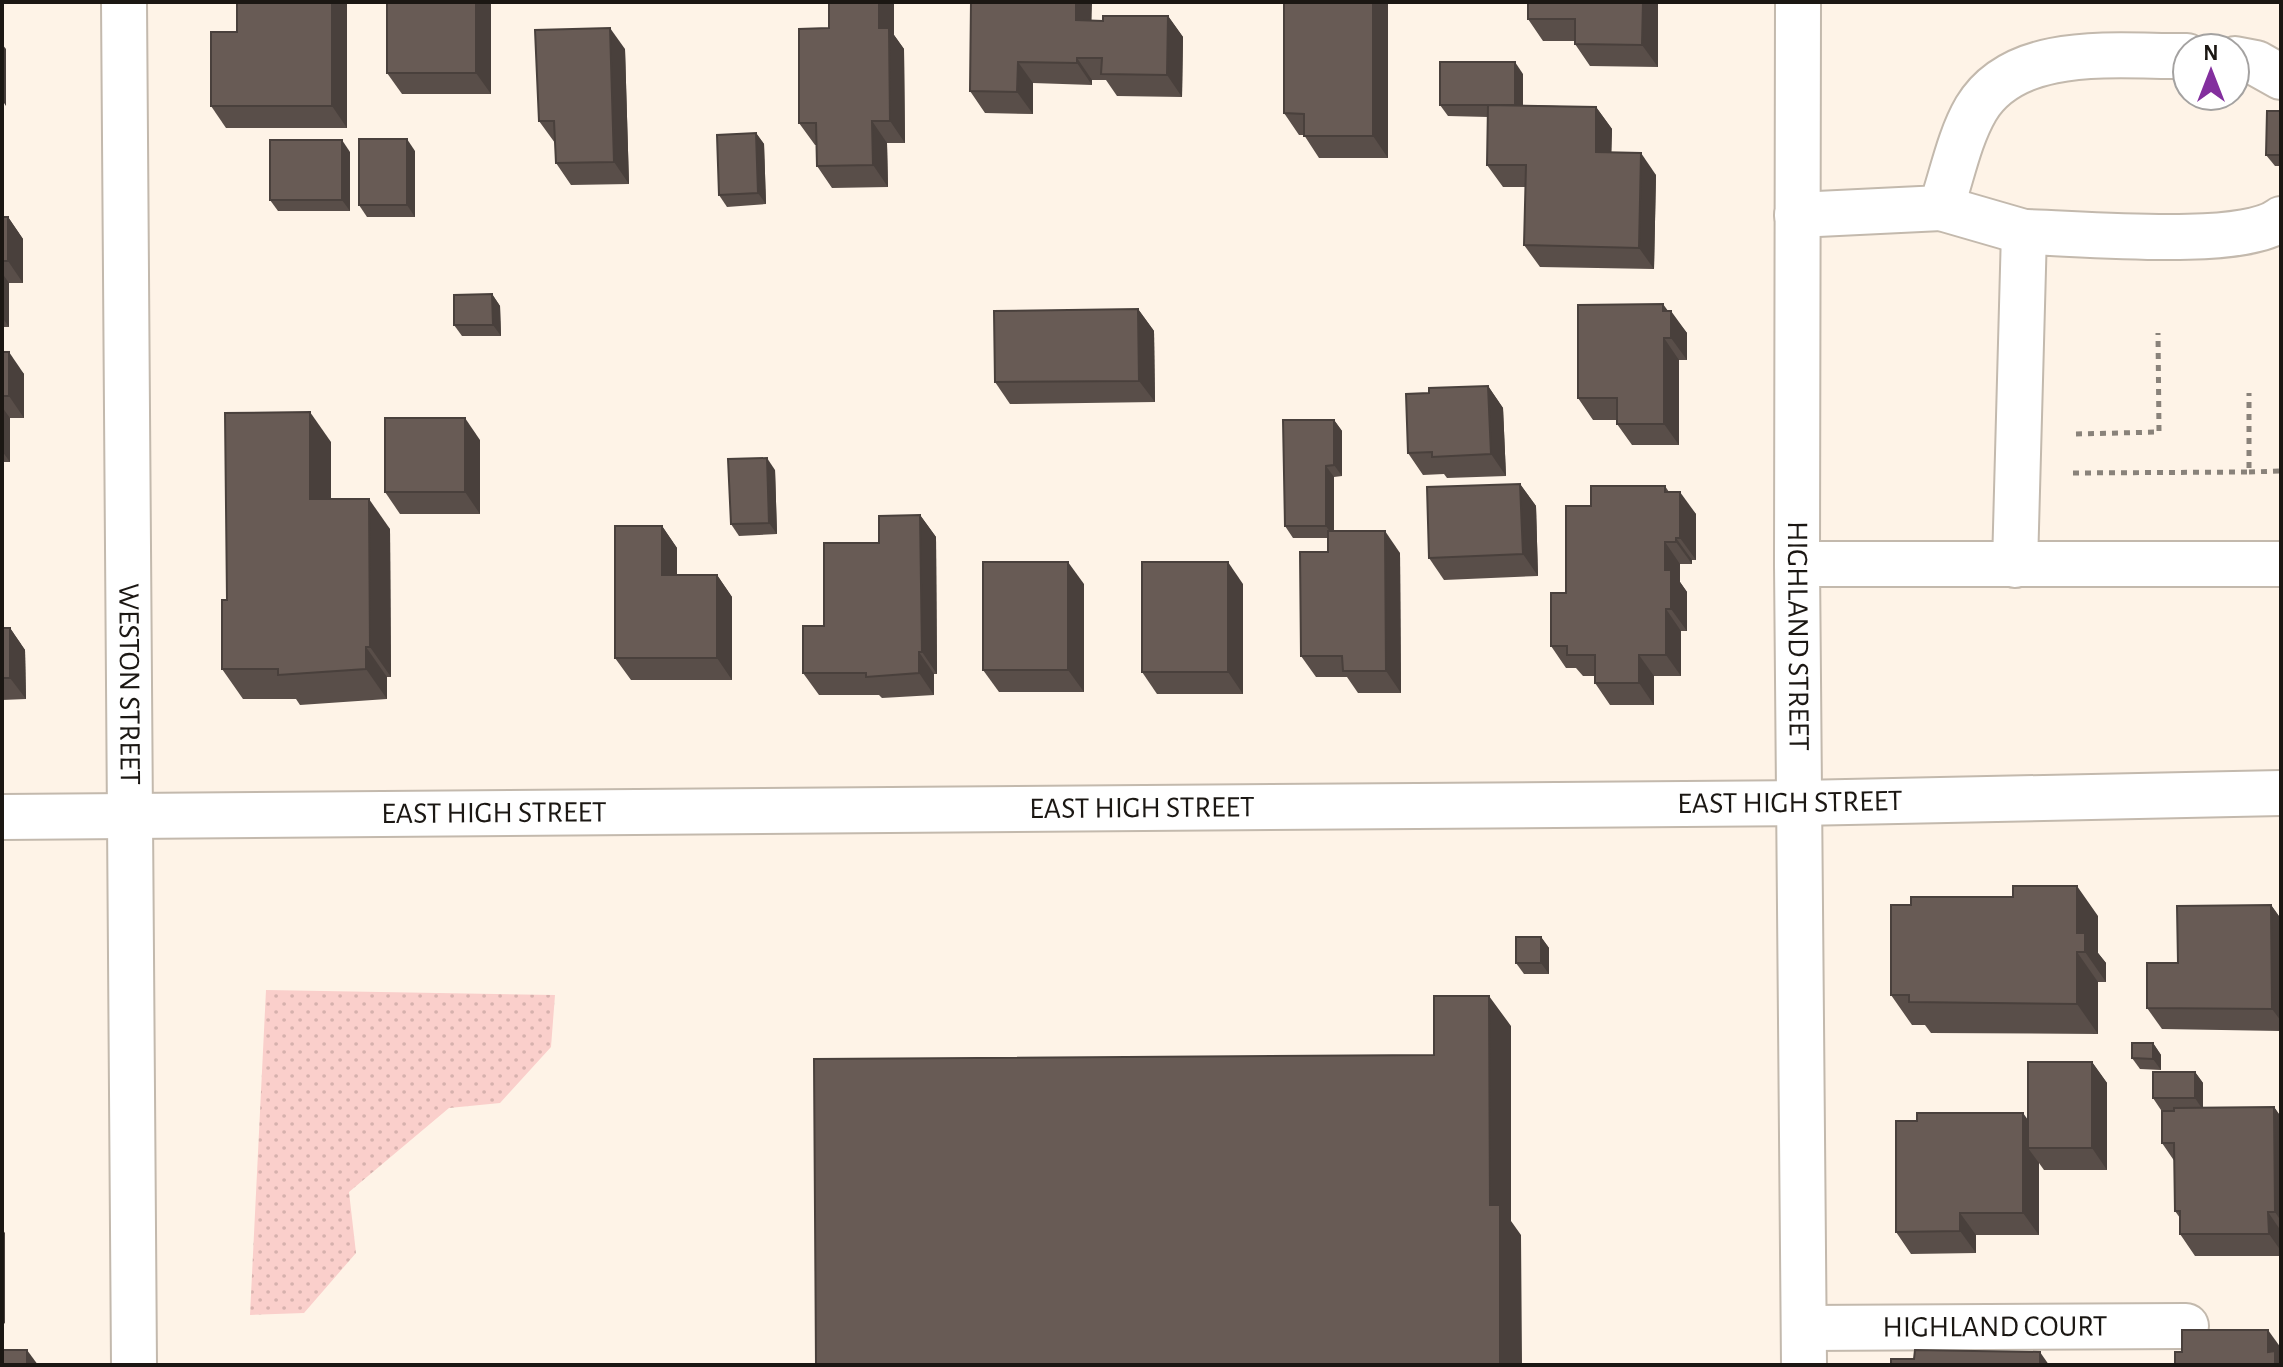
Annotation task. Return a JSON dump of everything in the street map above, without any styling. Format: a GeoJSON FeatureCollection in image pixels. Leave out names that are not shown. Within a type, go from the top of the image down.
{"type":"FeatureCollection","features":[{"type":"Feature","properties":{"kind":"street","name":"WESTON STREET"},"geometry":{"type":"LineString","coordinates":[[124,2],[134,1365]]}},
{"type":"Feature","properties":{"kind":"street","name":"HIGHLAND STREET"},"geometry":{"type":"LineString","coordinates":[[1798,2],[1797,564],[1804,1346]]}},
{"type":"Feature","properties":{"kind":"street"},"geometry":{"type":"LineString","coordinates":[[1941,208],[1977,109],[2001,81],[2049,60],[2171,56]]}},
{"type":"Feature","properties":{"kind":"street"},"geometry":{"type":"LineString","coordinates":[[2251,62],[2281,77]]}},
{"type":"Feature","properties":{"kind":"street"},"geometry":{"type":"LineString","coordinates":[[1797,215],[1941,208],[2024,232],[2214,236],[2269,229],[2281,219]]}},
{"type":"Feature","properties":{"kind":"street"},"geometry":{"type":"LineString","coordinates":[[2015,565],[2024,232]]}},
{"type":"Feature","properties":{"kind":"street"},"geometry":{"type":"LineString","coordinates":[[1797,564],[2281,564]]}},
{"type":"Feature","properties":{"kind":"street","name":"EAST HIGH STREET"},"geometry":{"type":"LineString","coordinates":[[2,817],[1799,803],[2281,793]]}},
{"type":"Feature","properties":{"kind":"street","name":"HIGHLAND COURT"},"geometry":{"type":"LineString","coordinates":[[1804,1346],[2186,1326]]}},
{"type":"Feature","properties":{"kind":"path"},"geometry":{"type":"LineString","coordinates":[[2019,454],[2159,432],[2158,333]]}},
{"type":"Feature","properties":{"kind":"path"},"geometry":{"type":"LineString","coordinates":[[2249,393],[2249,472]]}},
{"type":"Feature","properties":{"kind":"path"},"geometry":{"type":"LineString","coordinates":[[2019,454],[2249,472],[2281,471]]}},
{"type":"Feature","properties":{"kind":"shaded area"},"geometry":{"type":"Polygon","coordinates":[[[266,990],[555,995],[551,1047],[500,1103],[449,1108],[349,1192],[356,1253],[304,1313],[250,1315],[266,990]]]}},
{"type":"Feature","properties":{"kind":"building"},"geometry":{"type":"Polygon","coordinates":[[[237,2],[332,2],[332,106],[211,106],[211,32],[237,32],[237,2]]]}},
{"type":"Feature","properties":{"kind":"building"},"geometry":{"type":"Polygon","coordinates":[[[387,2],[476,2],[476,73],[387,73],[387,2]]]}},
{"type":"Feature","properties":{"kind":"building"},"geometry":{"type":"Polygon","coordinates":[[[829,2],[879,2],[879,28],[889,28],[890,121],[872,121],[873,165],[817,166],[816,123],[799,123],[799,29],[829,28],[829,2]]]}},
{"type":"Feature","properties":{"kind":"building"},"geometry":{"type":"Polygon","coordinates":[[[971,2],[1076,2],[1076,20],[1103,21],[1103,16],[1168,16],[1167,75],[1101,74],[1102,58],[1077,58],[1077,63],[1018,62],[1017,92],[970,91],[971,2]]]}},
{"type":"Feature","properties":{"kind":"building"},"geometry":{"type":"Polygon","coordinates":[[[1284,2],[1373,2],[1373,136],[1304,136],[1304,114],[1284,113],[1284,2]]]}},
{"type":"Feature","properties":{"kind":"building"},"geometry":{"type":"Polygon","coordinates":[[[1528,2],[1643,2],[1642,45],[1575,44],[1575,19],[1528,19],[1528,2]]]}},
{"type":"Feature","properties":{"kind":"building"},"geometry":{"type":"Polygon","coordinates":[[[610,28],[614,162],[556,163],[554,121],[539,121],[535,30],[610,28]]]}},
{"type":"Feature","properties":{"kind":"building"},"geometry":{"type":"Polygon","coordinates":[[[1440,62],[1515,62],[1515,105],[1440,105],[1440,62]]]}},
{"type":"Feature","properties":{"kind":"building"},"geometry":{"type":"Polygon","coordinates":[[[1488,105],[1596,107],[1596,152],[1641,153],[1639,248],[1524,245],[1526,165],[1487,165],[1488,105]]]}},
{"type":"Feature","properties":{"kind":"building"},"geometry":{"type":"Polygon","coordinates":[[[2267,111],[2281,111],[2281,155],[2266,155],[2267,111]]]}},
{"type":"Feature","properties":{"kind":"building"},"geometry":{"type":"Polygon","coordinates":[[[756,133],[758,193],[719,195],[717,135],[756,133]]]}},
{"type":"Feature","properties":{"kind":"building"},"geometry":{"type":"Polygon","coordinates":[[[359,139],[407,139],[407,205],[359,205],[359,139]]]}},
{"type":"Feature","properties":{"kind":"building"},"geometry":{"type":"Polygon","coordinates":[[[270,140],[342,140],[342,200],[270,200],[270,140]]]}},
{"type":"Feature","properties":{"kind":"building"},"geometry":{"type":"Polygon","coordinates":[[[2,217],[8,217],[8,261],[2,261],[2,217]]]}},
{"type":"Feature","properties":{"kind":"building"},"geometry":{"type":"Polygon","coordinates":[[[492,294],[493,325],[454,325],[454,295],[492,294]]]}},
{"type":"Feature","properties":{"kind":"building"},"geometry":{"type":"Polygon","coordinates":[[[1663,304],[1663,311],[1671,311],[1671,338],[1664,338],[1664,424],[1617,424],[1617,398],[1578,398],[1578,305],[1663,304]]]}},
{"type":"Feature","properties":{"kind":"building"},"geometry":{"type":"Polygon","coordinates":[[[1138,309],[1139,381],[995,382],[994,311],[1138,309]]]}},
{"type":"Feature","properties":{"kind":"building"},"geometry":{"type":"Polygon","coordinates":[[[2,352],[9,352],[9,396],[2,396],[2,352]]]}},
{"type":"Feature","properties":{"kind":"building"},"geometry":{"type":"Polygon","coordinates":[[[1488,386],[1491,454],[1432,457],[1432,452],[1408,453],[1406,394],[1429,393],[1429,388],[1488,386]]]}},
{"type":"Feature","properties":{"kind":"building"},"geometry":{"type":"Polygon","coordinates":[[[310,412],[310,499],[369,499],[370,647],[366,647],[366,669],[278,675],[278,669],[222,669],[222,600],[227,600],[225,413],[310,412]]]}},
{"type":"Feature","properties":{"kind":"building"},"geometry":{"type":"Polygon","coordinates":[[[385,418],[465,418],[465,492],[385,492],[385,418]]]}},
{"type":"Feature","properties":{"kind":"building"},"geometry":{"type":"Polygon","coordinates":[[[1283,420],[1334,420],[1334,465],[1326,466],[1326,526],[1285,526],[1283,420]]]}},
{"type":"Feature","properties":{"kind":"building"},"geometry":{"type":"Polygon","coordinates":[[[767,458],[769,523],[731,524],[728,459],[767,458]]]}},
{"type":"Feature","properties":{"kind":"building"},"geometry":{"type":"Polygon","coordinates":[[[1520,484],[1523,554],[1429,558],[1427,487],[1520,484]]]}},
{"type":"Feature","properties":{"kind":"building"},"geometry":{"type":"Polygon","coordinates":[[[1591,486],[1665,486],[1665,492],[1680,492],[1680,538],[1676,538],[1676,542],[1665,542],[1665,570],[1671,570],[1671,609],[1666,609],[1666,655],[1639,655],[1639,683],[1595,683],[1595,655],[1567,655],[1567,646],[1551,646],[1551,593],[1566,593],[1566,506],[1591,506],[1591,486]]]}},
{"type":"Feature","properties":{"kind":"building"},"geometry":{"type":"Polygon","coordinates":[[[920,515],[922,652],[919,652],[919,673],[866,677],[866,673],[803,673],[803,626],[824,626],[824,543],[879,543],[879,516],[920,515]]]}},
{"type":"Feature","properties":{"kind":"building"},"geometry":{"type":"Polygon","coordinates":[[[615,526],[662,526],[662,575],[717,575],[717,658],[615,658],[615,526]]]}},
{"type":"Feature","properties":{"kind":"building"},"geometry":{"type":"Polygon","coordinates":[[[1328,531],[1385,531],[1386,671],[1343,671],[1342,656],[1301,656],[1300,552],[1328,552],[1328,531]]]}},
{"type":"Feature","properties":{"kind":"building"},"geometry":{"type":"Polygon","coordinates":[[[983,562],[1068,562],[1068,670],[983,670],[983,562]]]}},
{"type":"Feature","properties":{"kind":"building"},"geometry":{"type":"Polygon","coordinates":[[[1142,562],[1228,562],[1228,672],[1142,672],[1142,562]]]}},
{"type":"Feature","properties":{"kind":"building"},"geometry":{"type":"Polygon","coordinates":[[[2,628],[10,628],[10,678],[2,678],[2,628]]]}},
{"type":"Feature","properties":{"kind":"building"},"geometry":{"type":"Polygon","coordinates":[[[2013,886],[2077,886],[2077,933],[2085,933],[2085,952],[2077,952],[2077,1004],[1909,1002],[1909,995],[1891,995],[1891,905],[1911,905],[1911,897],[2013,897],[2013,886]]]}},
{"type":"Feature","properties":{"kind":"building"},"geometry":{"type":"Polygon","coordinates":[[[2271,905],[2272,1009],[2147,1008],[2147,963],[2178,963],[2177,906],[2271,905]]]}},
{"type":"Feature","properties":{"kind":"building"},"geometry":{"type":"Polygon","coordinates":[[[1516,937],[1541,937],[1541,963],[1516,963],[1516,937]]]}},
{"type":"Feature","properties":{"kind":"building"},"geometry":{"type":"Polygon","coordinates":[[[1434,996],[1489,996],[1490,1205],[1500,1205],[1500,1365],[816,1365],[814,1059],[1434,1055],[1434,996]]]}},
{"type":"Feature","properties":{"kind":"building"},"geometry":{"type":"Polygon","coordinates":[[[2132,1043],[2153,1043],[2153,1059],[2132,1058],[2132,1043]]]}},
{"type":"Feature","properties":{"kind":"building"},"geometry":{"type":"Polygon","coordinates":[[[2028,1062],[2092,1062],[2092,1148],[2028,1148],[2028,1062]]]}},
{"type":"Feature","properties":{"kind":"building"},"geometry":{"type":"Polygon","coordinates":[[[2153,1072],[2195,1072],[2195,1098],[2153,1098],[2153,1072]]]}},
{"type":"Feature","properties":{"kind":"building"},"geometry":{"type":"Polygon","coordinates":[[[2274,1107],[2275,1212],[2268,1212],[2269,1234],[2180,1234],[2180,1211],[2175,1211],[2174,1143],[2162,1143],[2162,1111],[2174,1111],[2174,1108],[2274,1107]]]}},
{"type":"Feature","properties":{"kind":"building"},"geometry":{"type":"Polygon","coordinates":[[[1917,1113],[2023,1113],[2023,1213],[1960,1213],[1960,1231],[1896,1232],[1896,1121],[1917,1121],[1917,1113]]]}},
{"type":"Feature","properties":{"kind":"building"},"geometry":{"type":"Polygon","coordinates":[[[2182,1330],[2268,1330],[2268,1352],[2275,1351],[2275,1365],[2175,1365],[2175,1352],[2182,1352],[2182,1330]]]}},
{"type":"Feature","properties":{"kind":"building"},"geometry":{"type":"Polygon","coordinates":[[[2,1350],[27,1350],[27,1365],[2,1365],[2,1350]]]}},
{"type":"Feature","properties":{"kind":"building"},"geometry":{"type":"Polygon","coordinates":[[[1915,1350],[2040,1352],[2040,1365],[1891,1365],[1891,1359],[1914,1359],[1915,1350]]]}}]}
